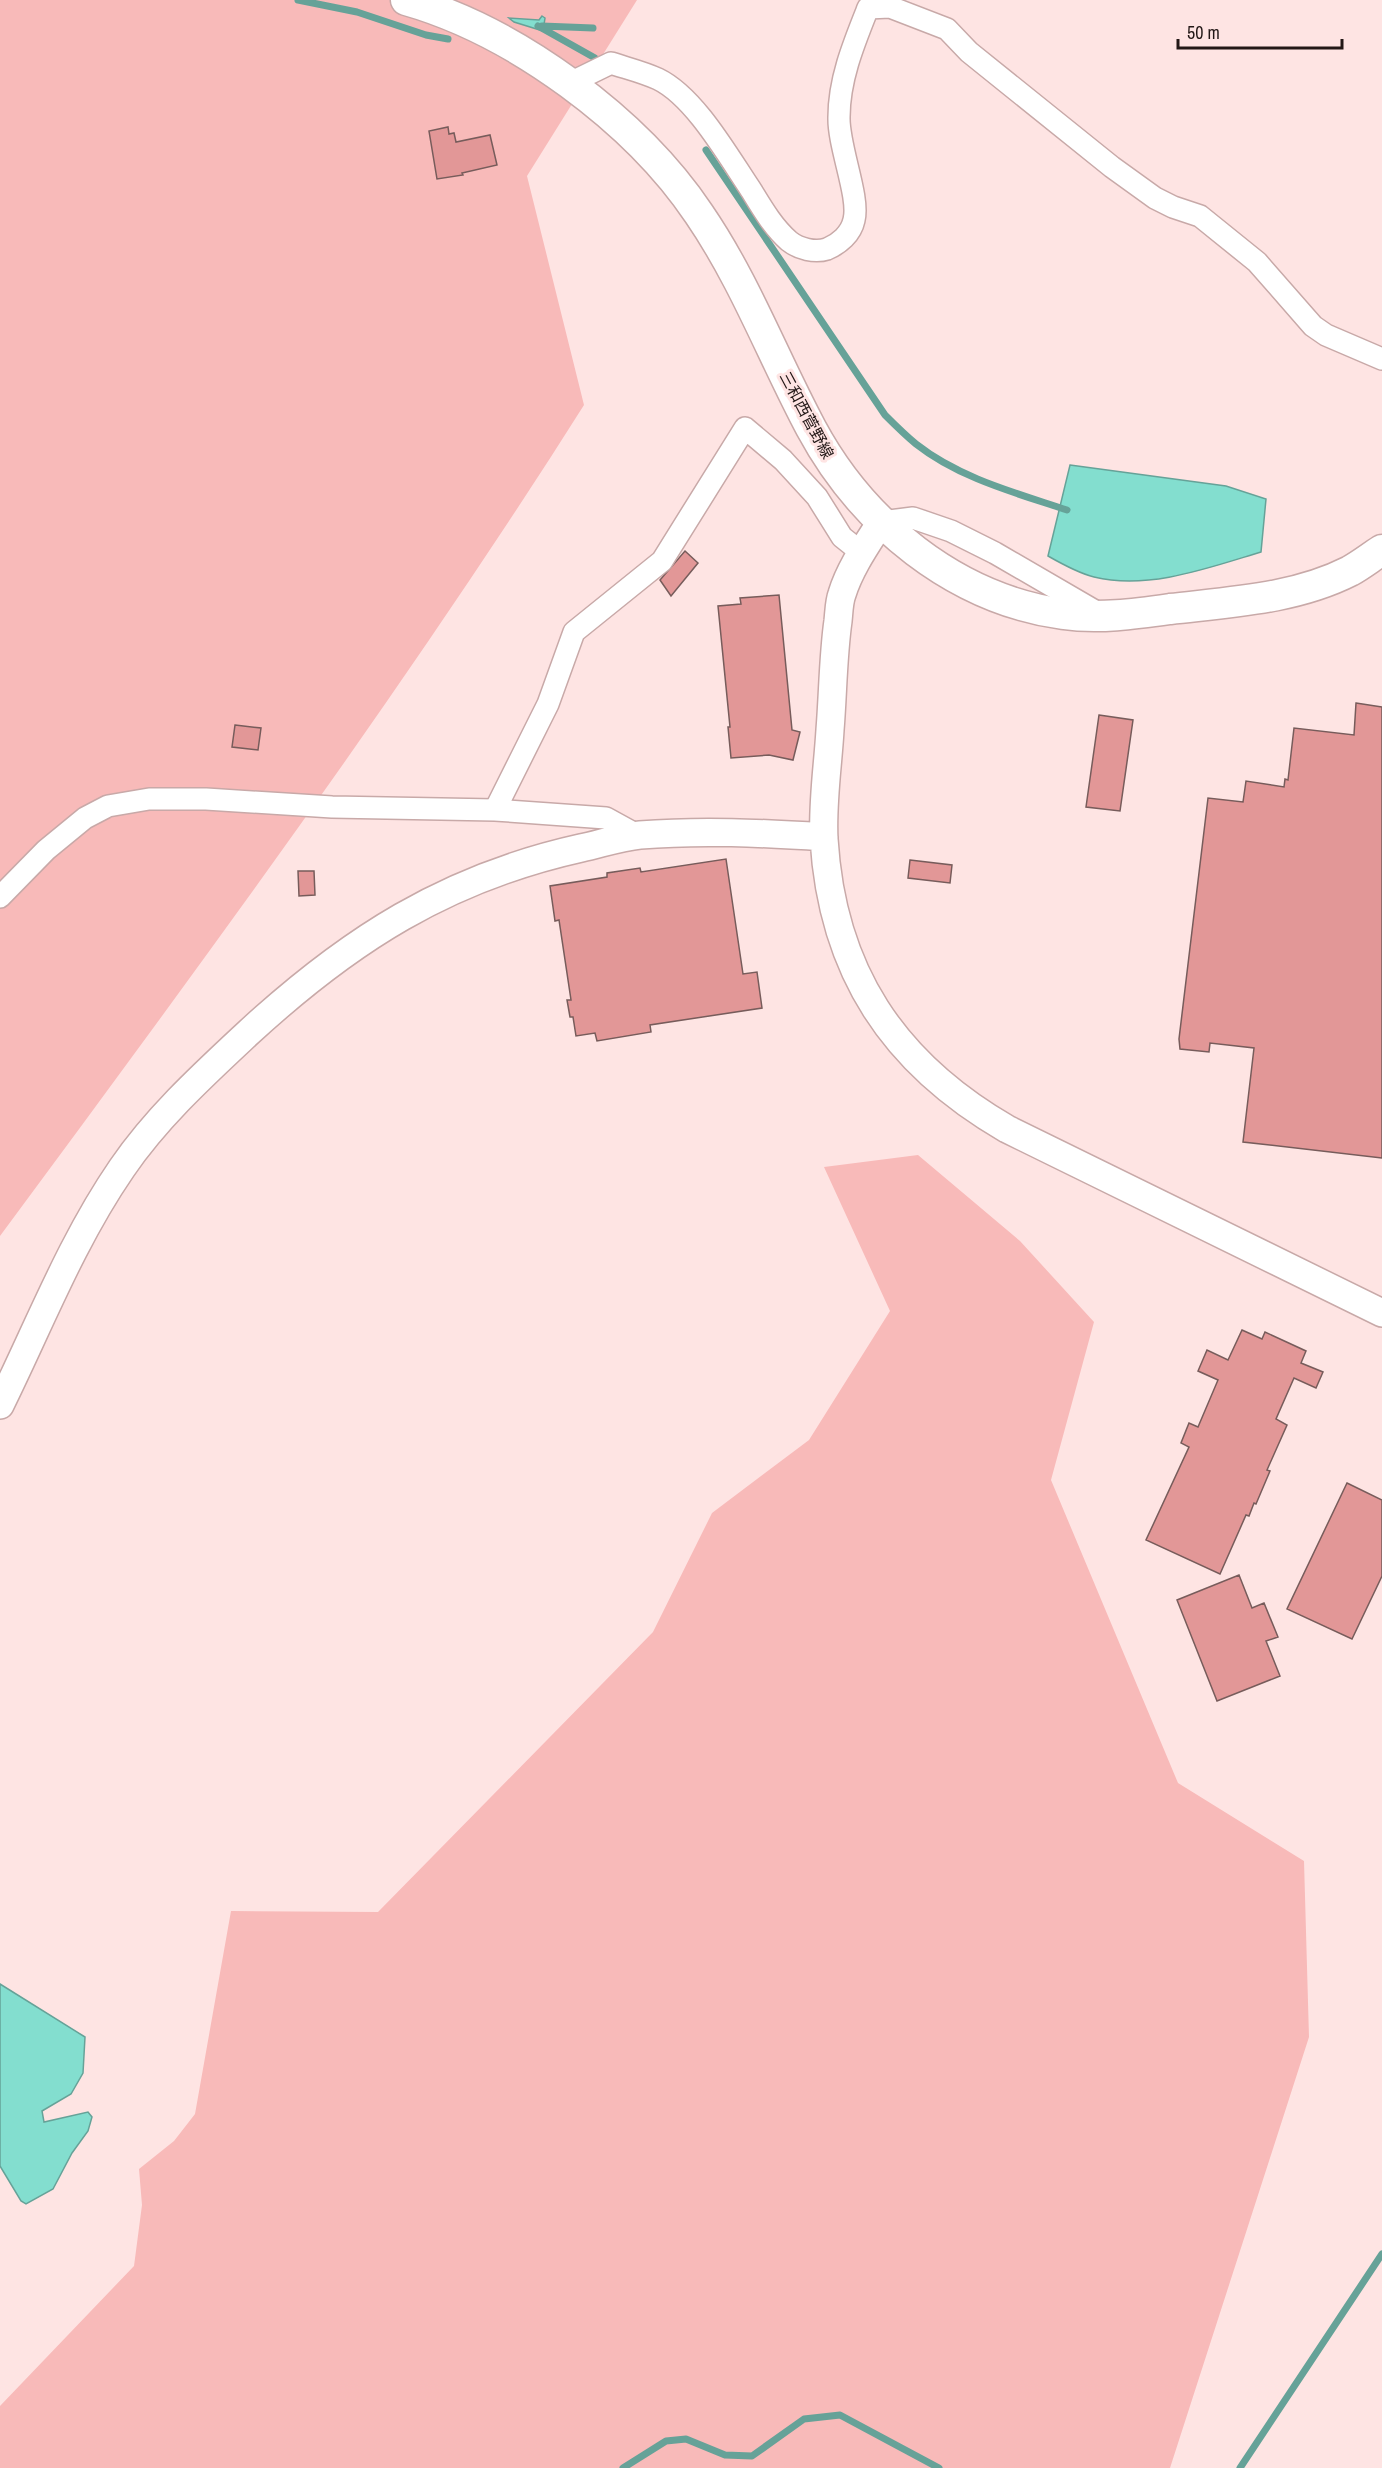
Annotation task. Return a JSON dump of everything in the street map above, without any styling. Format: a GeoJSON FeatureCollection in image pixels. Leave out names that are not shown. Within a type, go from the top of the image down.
{"type":"FeatureCollection","features":[{"type":"Feature","properties":{"kind":"main road","name":"三和西菅野線"},"geometry":{"type":"LineString","coordinates":[[406,0],[424,5],[485,33],[570,83],[641,145],[698,211],[743,287],[811,429],[832,464],[881,522],[909,547],[957,578],[994,597],[1032,609],[1102,616],[1279,595],[1314,586],[1350,571],[1382,550]]}},
{"type":"Feature","properties":{"kind":"street"},"geometry":{"type":"LineString","coordinates":[[570,83],[611,63],[660,80],[693,107],[712,131],[773,225],[790,242],[807,250],[821,251],[836,246],[847,235],[855,220],[854,201],[842,147],[839,118],[842,88],[851,50],[868,8],[890,7],[947,29],[969,52],[1112,166],[1155,198],[1200,216],[1257,262],[1313,326],[1326,335],[1382,359]]}},
{"type":"Feature","properties":{"kind":"street"},"geometry":{"type":"LineString","coordinates":[[495,810],[548,704],[574,632],[662,561],[745,428],[783,460],[817,497],[842,537],[862,553]]}},
{"type":"Feature","properties":{"kind":"street"},"geometry":{"type":"LineString","coordinates":[[1102,616],[995,553],[951,531],[913,518],[881,522],[862,553],[842,594],[836,634],[824,837],[831,895],[845,948],[879,1014],[902,1045],[930,1075],[970,1107],[1007,1129],[1382,1313]]}},
{"type":"Feature","properties":{"kind":"street"},"geometry":{"type":"LineString","coordinates":[[0,897],[46,850],[85,818],[108,806],[149,799],[206,799],[332,807],[495,810],[606,818],[637,836]]}},
{"type":"Feature","properties":{"kind":"street"},"geometry":{"type":"LineString","coordinates":[[0,1405],[67,1262],[123,1167],[159,1120],[204,1074],[269,1014],[334,960],[419,905],[483,876],[549,855],[637,836],[729,831],[824,837]]}},
{"type":"Feature","properties":{"kind":"shaded area"},"geometry":{"type":"Polygon","coordinates":[[[0,0],[637,0],[527,176],[584,405],[445,617],[300,826],[0,1236],[0,0]]]}},
{"type":"Feature","properties":{"kind":"shaded area"},"geometry":{"type":"Polygon","coordinates":[[[918,1155],[1020,1241],[1094,1322],[1051,1480],[1178,1783],[1304,1861],[1309,2037],[1170,2468],[0,2468],[0,2406],[134,2266],[142,2205],[139,2169],[174,2141],[195,2114],[231,1911],[378,1912],[653,1632],[712,1513],[809,1440],[890,1311],[824,1167],[918,1155]]]}},
{"type":"Feature","properties":{"kind":"water"},"geometry":{"type":"Polygon","coordinates":[[[542,16],[545,18],[543,31],[514,22],[509,18],[539,20],[542,16]]]}},
{"type":"Feature","properties":{"kind":"water"},"geometry":{"type":"Polygon","coordinates":[[[1070,465],[1226,486],[1266,499],[1261,552],[1199,570],[1157,579],[1115,580],[1076,571],[1048,556],[1070,465]]]}},
{"type":"Feature","properties":{"kind":"water"},"geometry":{"type":"Polygon","coordinates":[[[0,1984],[85,2037],[83,2073],[71,2094],[42,2111],[44,2122],[88,2112],[92,2117],[88,2131],[72,2153],[53,2189],[26,2204],[21,2201],[0,2166],[0,1984]]]}},
{"type":"Feature","properties":{"kind":"building"},"geometry":{"type":"Polygon","coordinates":[[[448,127],[449,134],[454,133],[456,142],[490,135],[497,165],[462,173],[463,175],[437,179],[429,131],[448,127]]]}},
{"type":"Feature","properties":{"kind":"building"},"geometry":{"type":"Polygon","coordinates":[[[685,551],[698,563],[671,596],[660,580],[685,551]]]}},
{"type":"Feature","properties":{"kind":"building"},"geometry":{"type":"Polygon","coordinates":[[[779,595],[792,730],[800,732],[793,760],[769,755],[731,758],[718,606],[741,604],[740,598],[779,595]]]}},
{"type":"Feature","properties":{"kind":"building"},"geometry":{"type":"Polygon","coordinates":[[[1356,703],[1382,707],[1382,1158],[1243,1142],[1254,1048],[1210,1043],[1209,1052],[1180,1049],[1179,1039],[1208,798],[1243,802],[1246,781],[1284,787],[1285,779],[1288,780],[1294,728],[1354,735],[1356,703]]]}},
{"type":"Feature","properties":{"kind":"building"},"geometry":{"type":"Polygon","coordinates":[[[1099,715],[1133,720],[1120,811],[1086,807],[1099,715]]]}},
{"type":"Feature","properties":{"kind":"building"},"geometry":{"type":"Polygon","coordinates":[[[235,725],[261,728],[258,750],[232,747],[235,725]]]}},
{"type":"Feature","properties":{"kind":"building"},"geometry":{"type":"Polygon","coordinates":[[[726,859],[743,974],[757,972],[762,1008],[650,1025],[651,1032],[597,1041],[595,1033],[576,1036],[567,1000],[571,1000],[559,920],[555,921],[550,886],[607,877],[607,873],[640,868],[641,872],[726,859]]]}},
{"type":"Feature","properties":{"kind":"building"},"geometry":{"type":"Polygon","coordinates":[[[910,860],[952,865],[950,883],[908,878],[910,860]]]}},
{"type":"Feature","properties":{"kind":"building"},"geometry":{"type":"Polygon","coordinates":[[[298,871],[314,871],[315,895],[299,896],[298,871]]]}},
{"type":"Feature","properties":{"kind":"building"},"geometry":{"type":"Polygon","coordinates":[[[1242,1330],[1262,1339],[1265,1332],[1306,1351],[1301,1363],[1323,1372],[1316,1388],[1294,1378],[1276,1419],[1287,1425],[1267,1470],[1270,1471],[1256,1504],[1254,1503],[1249,1516],[1246,1515],[1220,1574],[1146,1540],[1189,1447],[1181,1443],[1189,1423],[1198,1427],[1218,1380],[1198,1371],[1207,1350],[1228,1360],[1242,1330]]]}},
{"type":"Feature","properties":{"kind":"building"},"geometry":{"type":"Polygon","coordinates":[[[1347,1483],[1382,1500],[1382,1576],[1352,1639],[1287,1609],[1347,1483]]]}},
{"type":"Feature","properties":{"kind":"building"},"geometry":{"type":"Polygon","coordinates":[[[1239,1575],[1252,1608],[1264,1603],[1278,1637],[1266,1641],[1280,1676],[1217,1701],[1177,1600],[1239,1575]]]}},
{"type":"Feature","properties":{"kind":"waterway"},"geometry":{"type":"LineString","coordinates":[[298,0],[357,12],[426,35],[448,39]]}},
{"type":"Feature","properties":{"kind":"waterway"},"geometry":{"type":"LineString","coordinates":[[538,26],[595,58]]}},
{"type":"Feature","properties":{"kind":"waterway"},"geometry":{"type":"LineString","coordinates":[[542,26],[593,28]]}},
{"type":"Feature","properties":{"kind":"waterway"},"geometry":{"type":"LineString","coordinates":[[706,150],[885,415],[904,434],[933,456],[969,475],[1008,491],[1067,510]]}},
{"type":"Feature","properties":{"kind":"waterway"},"geometry":{"type":"LineString","coordinates":[[1240,2468],[1382,2254]]}},
{"type":"Feature","properties":{"kind":"waterway"},"geometry":{"type":"LineString","coordinates":[[623,2468],[666,2441],[686,2439],[725,2455],[752,2456],[804,2419],[840,2415],[939,2468]]}}]}
